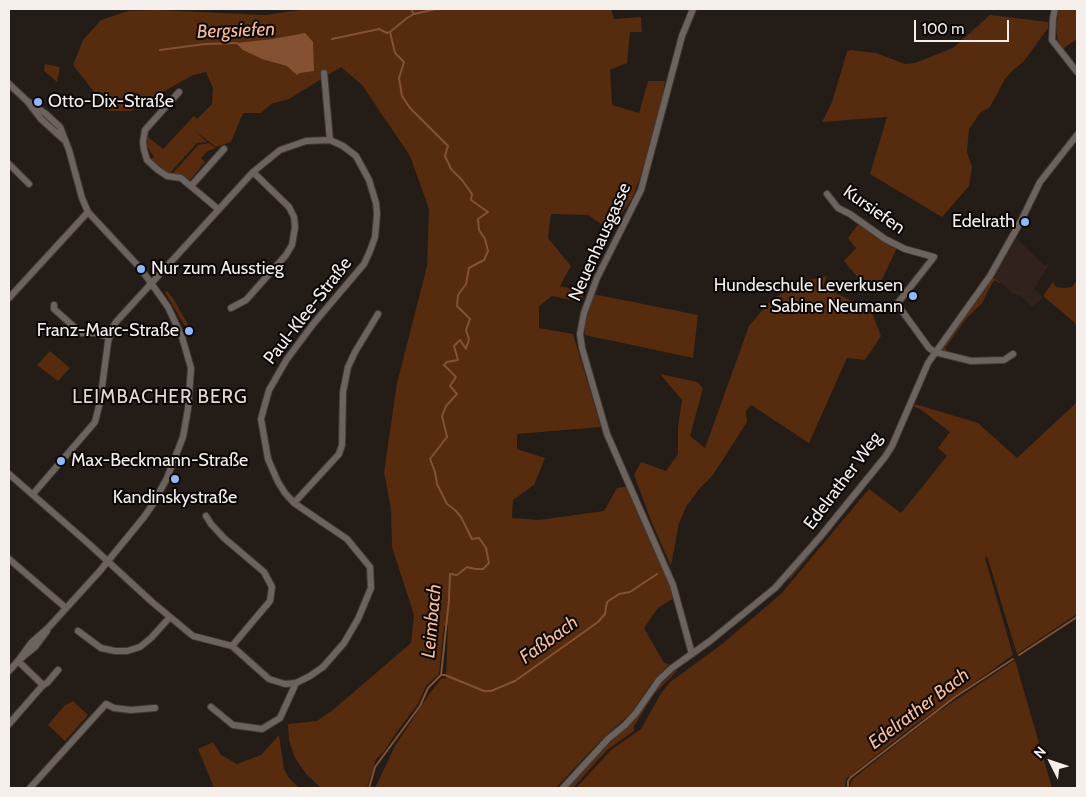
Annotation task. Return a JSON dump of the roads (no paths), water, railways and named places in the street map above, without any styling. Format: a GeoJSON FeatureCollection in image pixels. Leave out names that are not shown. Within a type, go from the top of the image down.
{"type":"FeatureCollection","features":[{"type":"Feature","properties":{"kind":"street","name":"Neuenhausgasse"},"geometry":{"type":"LineString","coordinates":[[692,654],[673,585],[607,434],[582,348],[580,334],[584,313],[597,278],[641,190],[682,36],[693,9]]}},
{"type":"Feature","properties":{"kind":"street"},"geometry":{"type":"LineString","coordinates":[[1055,9],[1052,40],[1077,72]]}},
{"type":"Feature","properties":{"kind":"street"},"geometry":{"type":"LineString","coordinates":[[32,494],[95,422],[100,402],[109,337],[116,322],[253,172],[276,153],[300,142],[330,140],[324,73]]}},
{"type":"Feature","properties":{"kind":"street"},"geometry":{"type":"LineString","coordinates":[[9,84],[26,100],[41,119],[66,142],[82,198],[88,212],[152,283],[172,314],[186,348],[191,368],[188,409],[183,437],[167,478],[144,517],[108,561],[48,628],[35,647],[9,671]]}},
{"type":"Feature","properties":{"kind":"street"},"geometry":{"type":"LineString","coordinates":[[179,92],[145,130],[144,150],[148,160],[158,170],[168,176],[181,178],[218,209]]}},
{"type":"Feature","properties":{"kind":"street","name":"Edelrather Weg"},"geometry":{"type":"LineString","coordinates":[[563,788],[636,713],[659,680],[775,588],[820,537],[885,457],[892,446],[926,368],[935,352],[990,276],[1021,221],[1040,182],[1077,135]]}},
{"type":"Feature","properties":{"kind":"street","name":"Paul-Klee-Straße"},"geometry":{"type":"LineString","coordinates":[[296,683],[323,667],[344,643],[358,619],[371,588],[370,567],[347,539],[294,503],[278,482],[268,459],[262,419],[269,390],[287,359],[314,323],[364,264],[375,237],[377,208],[370,180],[356,156],[343,146],[330,140]]}},
{"type":"Feature","properties":{"kind":"street"},"geometry":{"type":"LineString","coordinates":[[191,186],[224,149]]}},
{"type":"Feature","properties":{"kind":"street"},"geometry":{"type":"LineString","coordinates":[[9,164],[29,184]]}},
{"type":"Feature","properties":{"kind":"street"},"geometry":{"type":"LineString","coordinates":[[231,308],[246,300],[286,255],[292,245],[295,227],[294,217],[289,207],[253,172]]}},
{"type":"Feature","properties":{"kind":"street","name":"Kursiefen"},"geometry":{"type":"LineString","coordinates":[[827,194],[838,208],[850,214],[884,239],[905,249],[934,258],[897,304],[929,348],[935,352]]}},
{"type":"Feature","properties":{"kind":"street"},"geometry":{"type":"LineString","coordinates":[[9,298],[88,212]]}},
{"type":"Feature","properties":{"kind":"street"},"geometry":{"type":"LineString","coordinates":[[54,305],[54,309],[82,333],[95,333],[109,337]]}},
{"type":"Feature","properties":{"kind":"street"},"geometry":{"type":"LineString","coordinates":[[294,503],[339,454],[342,445],[343,392],[348,367],[378,314]]}},
{"type":"Feature","properties":{"kind":"street"},"geometry":{"type":"LineString","coordinates":[[935,352],[970,362],[1004,360],[1013,354]]}},
{"type":"Feature","properties":{"kind":"street"},"geometry":{"type":"LineString","coordinates":[[9,474],[192,636],[232,646],[269,679],[285,684],[296,683],[280,718],[262,729],[233,726],[211,706]]}},
{"type":"Feature","properties":{"kind":"street"},"geometry":{"type":"LineString","coordinates":[[206,516],[224,538],[264,572],[272,586],[270,601],[232,646]]}},
{"type":"Feature","properties":{"kind":"street"},"geometry":{"type":"LineString","coordinates":[[9,559],[66,608]]}},
{"type":"Feature","properties":{"kind":"street"},"geometry":{"type":"LineString","coordinates":[[78,631],[101,648],[115,652],[127,651],[140,647],[170,617]]}},
{"type":"Feature","properties":{"kind":"street"},"geometry":{"type":"LineString","coordinates":[[18,661],[43,685]]}},
{"type":"Feature","properties":{"kind":"street"},"geometry":{"type":"LineString","coordinates":[[9,724],[58,670]]}},
{"type":"Feature","properties":{"kind":"street"},"geometry":{"type":"LineString","coordinates":[[30,788],[106,704],[114,708],[131,710],[155,708]]}},
{"type":"Feature","properties":{"kind":"waterway","name":"Leimbach"},"geometry":{"type":"LineString","coordinates":[[411,9],[414,14]]}},
{"type":"Feature","properties":{"kind":"waterway","name":"Leimbach"},"geometry":{"type":"LineString","coordinates":[[369,788],[375,767],[420,706],[428,688],[441,675],[450,574],[457,575],[467,567],[483,569],[489,563],[486,548],[479,538],[472,539],[461,517],[447,504],[437,484],[430,459],[447,437],[442,416],[446,406],[457,394],[450,386],[456,377],[444,365],[447,362],[458,360],[454,346],[460,340],[466,349],[469,339],[466,330],[470,319],[457,306],[458,295],[466,284],[469,268],[484,260],[488,251],[485,239],[479,230],[478,219],[488,212],[471,200],[472,194],[451,169],[445,156],[448,146],[410,108],[402,96],[399,78],[404,62],[395,53],[390,32],[414,14],[436,9]]}},
{"type":"Feature","properties":{"kind":"waterway","name":"Bergsiefen"},"geometry":{"type":"LineString","coordinates":[[332,39],[379,29],[387,33],[390,32]]}},
{"type":"Feature","properties":{"kind":"waterway","name":"Bergsiefen"},"geometry":{"type":"LineString","coordinates":[[160,50],[205,44],[237,43]]}},
{"type":"Feature","properties":{"kind":"waterway","name":"Faßbach"},"geometry":{"type":"LineString","coordinates":[[441,675],[484,691],[491,691],[515,681],[598,622],[605,614],[607,602],[619,594],[630,592],[657,574]]}},
{"type":"Feature","properties":{"kind":"waterway","name":"Edelrather Bach"},"geometry":{"type":"LineString","coordinates":[[1019,655],[1077,617]]}},
{"type":"Feature","properties":{"kind":"waterway","name":"Edelrather Bach"},"geometry":{"type":"LineString","coordinates":[[848,788],[848,781],[851,777],[955,697],[1013,659]]}},
{"type":"Feature","properties":{"kind":"place","name":"Otto-Dix-Straße"},"geometry":{"type":"Point","coordinates":[38,102]}},
{"type":"Feature","properties":{"kind":"place","name":"Edelrath"},"geometry":{"type":"Point","coordinates":[1025,222]}},
{"type":"Feature","properties":{"kind":"place","name":"Nur zum Ausstieg"},"geometry":{"type":"Point","coordinates":[141,269]}},
{"type":"Feature","properties":{"kind":"place","name":"Hundeschule Leverkusen - Sabine Neumann"},"geometry":{"type":"Point","coordinates":[913,296]}},
{"type":"Feature","properties":{"kind":"place","name":"Franz-Marc-Straße"},"geometry":{"type":"Point","coordinates":[189,331]}},
{"type":"Feature","properties":{"kind":"place","name":"Max-Beckmann-Straße"},"geometry":{"type":"Point","coordinates":[61,461]}},
{"type":"Feature","properties":{"kind":"place","name":"Kandinskystraße"},"geometry":{"type":"Point","coordinates":[175,479]}},
{"type":"Feature","properties":{"kind":"district","name":"LEIMBACHER BERG"},"geometry":{"type":"Point","coordinates":[160,397]}}]}
